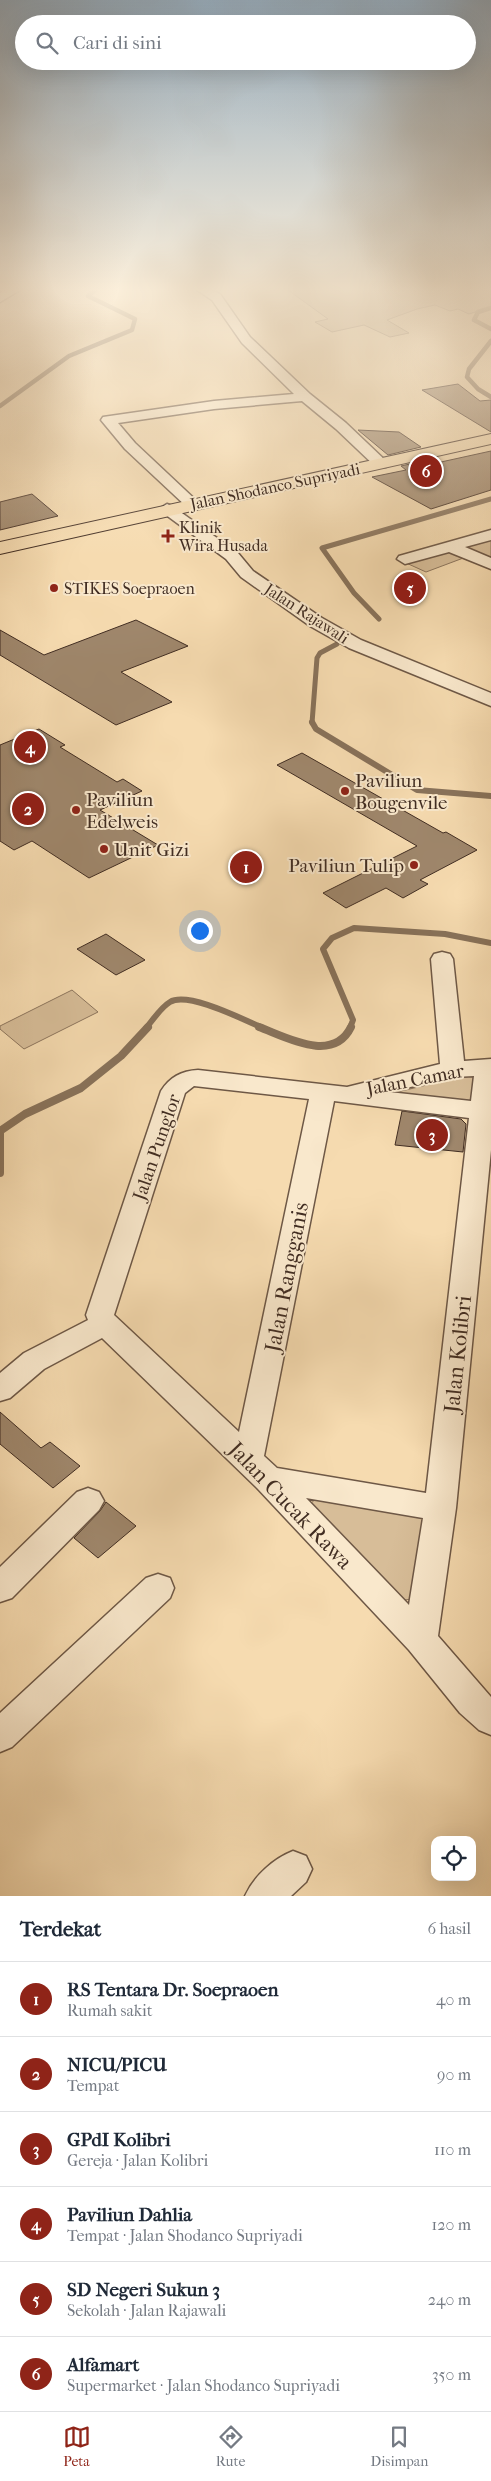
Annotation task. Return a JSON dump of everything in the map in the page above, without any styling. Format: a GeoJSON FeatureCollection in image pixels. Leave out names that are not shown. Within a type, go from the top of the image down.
{"type":"FeatureCollection","features":[{"type":"Feature","properties":{"kind":"main road","name":"Jalan Shodanco Supriyadi"},"geometry":{"type":"LineString","coordinates":[[0,548],[491,439]]}},
{"type":"Feature","properties":{"kind":"street"},"geometry":{"type":"LineString","coordinates":[[286,378],[305,397],[342,426],[380,464]]}},
{"type":"Feature","properties":{"kind":"street"},"geometry":{"type":"LineString","coordinates":[[192,504],[130,446],[108,420],[214,405],[305,397]]}},
{"type":"Feature","properties":{"kind":"street","name":"Jalan Rajawali"},"geometry":{"type":"LineString","coordinates":[[167,510],[232,556],[247,574],[316,622],[355,644],[491,700]]}},
{"type":"Feature","properties":{"kind":"street"},"geometry":{"type":"LineString","coordinates":[[405,559],[491,535]]}},
{"type":"Feature","properties":{"kind":"street"},"geometry":{"type":"LineString","coordinates":[[449,546],[491,564]]}},
{"type":"Feature","properties":{"kind":"street"},"geometry":{"type":"LineString","coordinates":[[442,958],[452,1069]]}},
{"type":"Feature","properties":{"kind":"street","name":"Jalan Camar"},"geometry":{"type":"LineString","coordinates":[[331,1094],[452,1069],[489,1067]]}},
{"type":"Feature","properties":{"kind":"street","name":"Jalan Kolibri"},"geometry":{"type":"LineString","coordinates":[[422,1640],[440,1508],[489,1067]]}},
{"type":"Feature","properties":{"kind":"street","name":"Jalan Punglor"},"geometry":{"type":"LineString","coordinates":[[105,1324],[100,1315],[173,1091],[178,1085],[192,1078],[203,1078],[331,1094]]}},
{"type":"Feature","properties":{"kind":"street"},"geometry":{"type":"LineString","coordinates":[[331,1094],[484,1110]]}},
{"type":"Feature","properties":{"kind":"street","name":"Jalan Rangganis"},"geometry":{"type":"LineString","coordinates":[[258,1469],[331,1094]]}},
{"type":"Feature","properties":{"kind":"street"},"geometry":{"type":"LineString","coordinates":[[0,1390],[34,1362],[105,1324]]}},
{"type":"Feature","properties":{"kind":"street","name":"Jalan Cucak Rawa"},"geometry":{"type":"LineString","coordinates":[[105,1324],[258,1469],[422,1640],[472,1702],[491,1718]]}},
{"type":"Feature","properties":{"kind":"street"},"geometry":{"type":"LineString","coordinates":[[258,1469],[440,1508]]}},
{"type":"Feature","properties":{"kind":"street"},"geometry":{"type":"LineString","coordinates":[[0,1588],[88,1501]]}},
{"type":"Feature","properties":{"kind":"street"},"geometry":{"type":"LineString","coordinates":[[0,1736],[158,1588]]}},
{"type":"Feature","properties":{"kind":"street"},"geometry":{"type":"LineString","coordinates":[[264,1896],[293,1869]]}},
{"type":"Feature","properties":{"kind":"shaded area"},"geometry":{"type":"Polygon","coordinates":[[[491,537],[491,562],[462,548],[491,537]]]}},
{"type":"Feature","properties":{"kind":"shaded area"},"geometry":{"type":"Polygon","coordinates":[[[446,551],[466,557],[426,572],[404,562],[446,551]]]}},
{"type":"Feature","properties":{"kind":"shaded area"},"geometry":{"type":"Polygon","coordinates":[[[72,990],[98,1012],[24,1049],[0,1029],[0,1026],[72,990]]]}},
{"type":"Feature","properties":{"kind":"shaded area"},"geometry":{"type":"Polygon","coordinates":[[[469,1075],[478,1076],[474,1102],[393,1093],[469,1075]]]}},
{"type":"Feature","properties":{"kind":"shaded area"},"geometry":{"type":"Polygon","coordinates":[[[318,1497],[421,1515],[424,1520],[413,1599],[404,1600],[310,1504],[318,1497]]]}},
{"type":"Feature","properties":{"kind":"building"},"geometry":{"type":"Polygon","coordinates":[[[458,384],[480,401],[491,400],[491,432],[422,390],[458,384]]]}},
{"type":"Feature","properties":{"kind":"building"},"geometry":{"type":"Polygon","coordinates":[[[358,430],[399,432],[421,447],[388,455],[358,430]]]}},
{"type":"Feature","properties":{"kind":"building"},"geometry":{"type":"Polygon","coordinates":[[[491,451],[491,490],[431,509],[372,477],[406,470],[401,466],[436,458],[441,462],[491,451]]]}},
{"type":"Feature","properties":{"kind":"building"},"geometry":{"type":"Polygon","coordinates":[[[32,494],[58,516],[0,530],[0,502],[32,494]]]}},
{"type":"Feature","properties":{"kind":"building"},"geometry":{"type":"Polygon","coordinates":[[[136,620],[188,646],[121,672],[172,702],[116,725],[0,655],[0,630],[44,655],[136,620]]]}},
{"type":"Feature","properties":{"kind":"building"},"geometry":{"type":"Polygon","coordinates":[[[39,729],[65,745],[60,747],[117,782],[123,779],[142,791],[100,810],[158,845],[89,878],[32,841],[14,850],[0,841],[0,745],[39,729]]]}},
{"type":"Feature","properties":{"kind":"building"},"geometry":{"type":"Polygon","coordinates":[[[302,753],[443,833],[446,832],[477,850],[420,880],[428,884],[403,898],[386,888],[346,908],[323,893],[417,846],[277,765],[302,753]]]}},
{"type":"Feature","properties":{"kind":"building"},"geometry":{"type":"Polygon","coordinates":[[[106,934],[145,960],[116,975],[77,949],[106,934]]]}},
{"type":"Feature","properties":{"kind":"building"},"geometry":{"type":"Polygon","coordinates":[[[402,1111],[461,1119],[466,1124],[463,1152],[395,1145],[402,1111]]]}},
{"type":"Feature","properties":{"kind":"building"},"geometry":{"type":"Polygon","coordinates":[[[0,1412],[41,1448],[50,1442],[80,1466],[53,1488],[0,1444],[0,1412]]]}},
{"type":"Feature","properties":{"kind":"building"},"geometry":{"type":"Polygon","coordinates":[[[106,1502],[136,1526],[98,1558],[74,1538],[106,1502]]]}},
{"type":"Feature","properties":{"kind":"waterway"},"geometry":{"type":"LineString","coordinates":[[0,406],[38,378]]}},
{"type":"Feature","properties":{"kind":"waterway"},"geometry":{"type":"LineString","coordinates":[[468,378],[478,389],[491,397]]}},
{"type":"Feature","properties":{"kind":"waterway"},"geometry":{"type":"LineString","coordinates":[[379,619],[354,593],[322,548],[491,499]]}},
{"type":"Feature","properties":{"kind":"waterway"},"geometry":{"type":"LineString","coordinates":[[312,722],[317,658],[320,653],[337,644]]}},
{"type":"Feature","properties":{"kind":"waterway"},"geometry":{"type":"LineString","coordinates":[[312,722],[316,729],[417,790],[491,796]]}},
{"type":"Feature","properties":{"kind":"waterway"},"geometry":{"type":"LineString","coordinates":[[350,1028],[353,1020],[323,949],[332,938],[354,928],[445,934],[491,943]]}},
{"type":"Feature","properties":{"kind":"waterway"},"geometry":{"type":"LineString","coordinates":[[146,1028],[163,1007],[170,1002],[178,1000],[202,1003],[263,1028]]}},
{"type":"Feature","properties":{"kind":"waterway"},"geometry":{"type":"LineString","coordinates":[[0,1173],[0,1131],[25,1114],[81,1088],[121,1056],[148,1027]]}},
{"type":"Feature","properties":{"kind":"waterway"},"geometry":{"type":"LineString","coordinates":[[259,1027],[308,1045],[321,1046],[333,1044],[343,1038],[351,1027]]}},
{"type":"Feature","properties":{"kind":"place","name":"Alfamart"},"geometry":{"type":"Point","coordinates":[426,471]}},
{"type":"Feature","properties":{"kind":"place","name":"Klinik Wira Husada"},"geometry":{"type":"Point","coordinates":[168,536]}},
{"type":"Feature","properties":{"kind":"place","name":"STIKES Soepraoen"},"geometry":{"type":"Point","coordinates":[54,588]}},
{"type":"Feature","properties":{"kind":"place","name":"SD Negeri Sukun 3"},"geometry":{"type":"Point","coordinates":[410,588]}},
{"type":"Feature","properties":{"kind":"place","name":"Paviliun Dahlia"},"geometry":{"type":"Point","coordinates":[30,747]}},
{"type":"Feature","properties":{"kind":"place","name":"Paviliun Bougenvile"},"geometry":{"type":"Point","coordinates":[345,791]}},
{"type":"Feature","properties":{"kind":"place","name":"NICU/PICU"},"geometry":{"type":"Point","coordinates":[28,809]}},
{"type":"Feature","properties":{"kind":"place","name":"Paviliun Edelweis"},"geometry":{"type":"Point","coordinates":[76,810]}},
{"type":"Feature","properties":{"kind":"place","name":"Unit Gizi"},"geometry":{"type":"Point","coordinates":[104,849]}},
{"type":"Feature","properties":{"kind":"place","name":"Paviliun Tulip"},"geometry":{"type":"Point","coordinates":[414,865]}},
{"type":"Feature","properties":{"kind":"place","name":"RS Tentara Dr. Soepraoen"},"geometry":{"type":"Point","coordinates":[246,867]}},
{"type":"Feature","properties":{"kind":"place","name":"GPdI Kolibri"},"geometry":{"type":"Point","coordinates":[432,1135]}}]}
